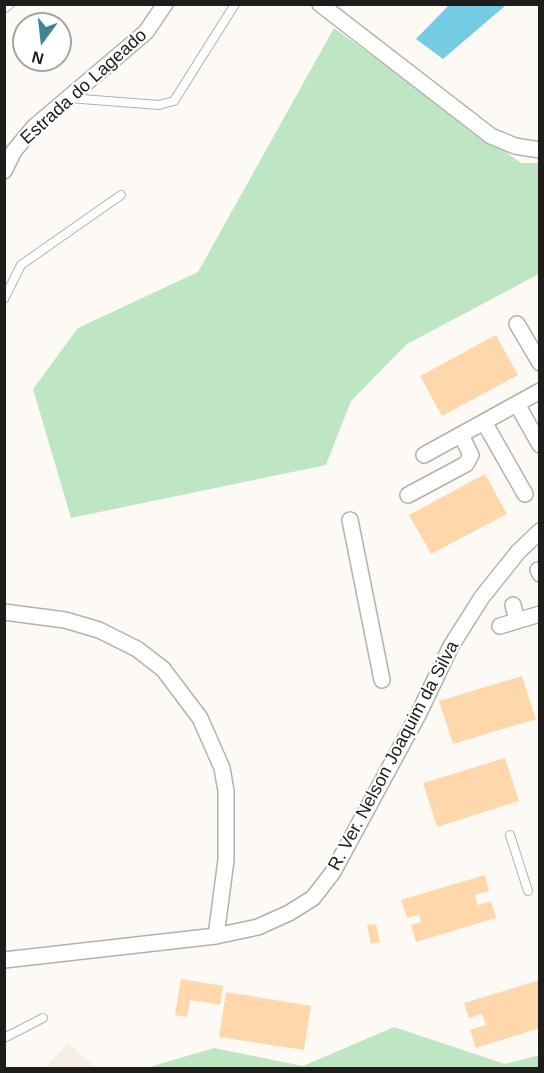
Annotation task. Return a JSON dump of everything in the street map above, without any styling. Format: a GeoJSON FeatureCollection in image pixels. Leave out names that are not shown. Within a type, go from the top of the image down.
{"type":"FeatureCollection","features":[{"type":"Feature","properties":{"kind":"street","name":"Estrada do Lageado"},"geometry":{"type":"LineString","coordinates":[[4,171],[14,151],[24,138],[67,98],[146,32],[165,4]]}},
{"type":"Feature","properties":{"kind":"street"},"geometry":{"type":"LineString","coordinates":[[325,6],[491,136],[515,146],[540,150]]}},
{"type":"Feature","properties":{"kind":"street"},"geometry":{"type":"LineString","coordinates":[[517,324],[540,363]]}},
{"type":"Feature","properties":{"kind":"street"},"geometry":{"type":"LineString","coordinates":[[424,455],[540,391]]}},
{"type":"Feature","properties":{"kind":"street"},"geometry":{"type":"LineString","coordinates":[[517,404],[540,445]]}},
{"type":"Feature","properties":{"kind":"street"},"geometry":{"type":"LineString","coordinates":[[484,422],[525,494]]}},
{"type":"Feature","properties":{"kind":"street"},"geometry":{"type":"LineString","coordinates":[[408,495],[466,464],[471,455],[461,435]]}},
{"type":"Feature","properties":{"kind":"street"},"geometry":{"type":"LineString","coordinates":[[350,520],[382,680]]}},
{"type":"Feature","properties":{"kind":"street","name":"R. Ver. Nelson Joaquim da Silva"},"geometry":{"type":"LineString","coordinates":[[4,960],[216,936],[258,927],[289,913],[313,898],[333,872],[418,715],[451,646],[482,597],[518,552],[540,531]]}},
{"type":"Feature","properties":{"kind":"street"},"geometry":{"type":"LineString","coordinates":[[513,605],[517,621]]}},
{"type":"Feature","properties":{"kind":"street"},"geometry":{"type":"LineString","coordinates":[[4,612],[65,620],[99,630],[137,649],[164,669],[200,718],[222,768],[226,790],[226,860],[216,936]]}},
{"type":"Feature","properties":{"kind":"street"},"geometry":{"type":"LineString","coordinates":[[500,626],[540,614]]}},
{"type":"Feature","properties":{"kind":"lane"},"geometry":{"type":"LineString","coordinates":[[4,9],[10,4]]}},
{"type":"Feature","properties":{"kind":"lane"},"geometry":{"type":"LineString","coordinates":[[67,98],[159,105],[174,101],[235,4]]}},
{"type":"Feature","properties":{"kind":"lane"},"geometry":{"type":"LineString","coordinates":[[4,299],[21,265],[121,195]]}},
{"type":"Feature","properties":{"kind":"lane"},"geometry":{"type":"LineString","coordinates":[[510,835],[528,891]]}},
{"type":"Feature","properties":{"kind":"lane"},"geometry":{"type":"LineString","coordinates":[[4,1038],[43,1018]]}},
{"type":"Feature","properties":{"kind":"shaded area"},"geometry":{"type":"Polygon","coordinates":[[[68,1043],[97,1068],[45,1068],[68,1043]]]}},
{"type":"Feature","properties":{"kind":"green space"},"geometry":{"type":"Polygon","coordinates":[[[334,28],[521,163],[539,163],[539,274],[407,344],[351,401],[326,465],[71,518],[33,389],[78,328],[198,272],[334,28]]]}},
{"type":"Feature","properties":{"kind":"green space"},"geometry":{"type":"Polygon","coordinates":[[[394,1027],[505,1064],[539,1055],[539,1068],[146,1068],[214,1048],[303,1066],[394,1027]]]}},
{"type":"Feature","properties":{"kind":"water"},"geometry":{"type":"Polygon","coordinates":[[[449,5],[506,5],[443,59],[416,39],[449,5]]]}},
{"type":"Feature","properties":{"kind":"building"},"geometry":{"type":"Polygon","coordinates":[[[496,335],[518,375],[442,416],[420,376],[496,335]]]}},
{"type":"Feature","properties":{"kind":"building"},"geometry":{"type":"Polygon","coordinates":[[[485,474],[507,514],[431,554],[409,515],[485,474]]]}},
{"type":"Feature","properties":{"kind":"building"},"geometry":{"type":"Polygon","coordinates":[[[522,676],[536,719],[453,744],[439,701],[522,676]]]}},
{"type":"Feature","properties":{"kind":"building"},"geometry":{"type":"Polygon","coordinates":[[[505,758],[519,801],[437,827],[423,783],[505,758]]]}},
{"type":"Feature","properties":{"kind":"building"},"geometry":{"type":"Polygon","coordinates":[[[485,875],[489,891],[475,895],[478,905],[491,901],[496,918],[416,942],[411,925],[421,922],[419,915],[407,918],[401,900],[485,875]]]}},
{"type":"Feature","properties":{"kind":"building"},"geometry":{"type":"Polygon","coordinates":[[[376,924],[380,942],[371,944],[367,925],[376,924]]]}},
{"type":"Feature","properties":{"kind":"building"},"geometry":{"type":"Polygon","coordinates":[[[181,979],[223,986],[220,1005],[190,1000],[187,1017],[175,1015],[181,979]]]}},
{"type":"Feature","properties":{"kind":"building"},"geometry":{"type":"Polygon","coordinates":[[[540,980],[540,1028],[476,1048],[470,1030],[486,1025],[482,1014],[469,1018],[464,1003],[540,980]]]}},
{"type":"Feature","properties":{"kind":"building"},"geometry":{"type":"Polygon","coordinates":[[[226,992],[311,1006],[304,1050],[219,1037],[226,992]]]}}]}
